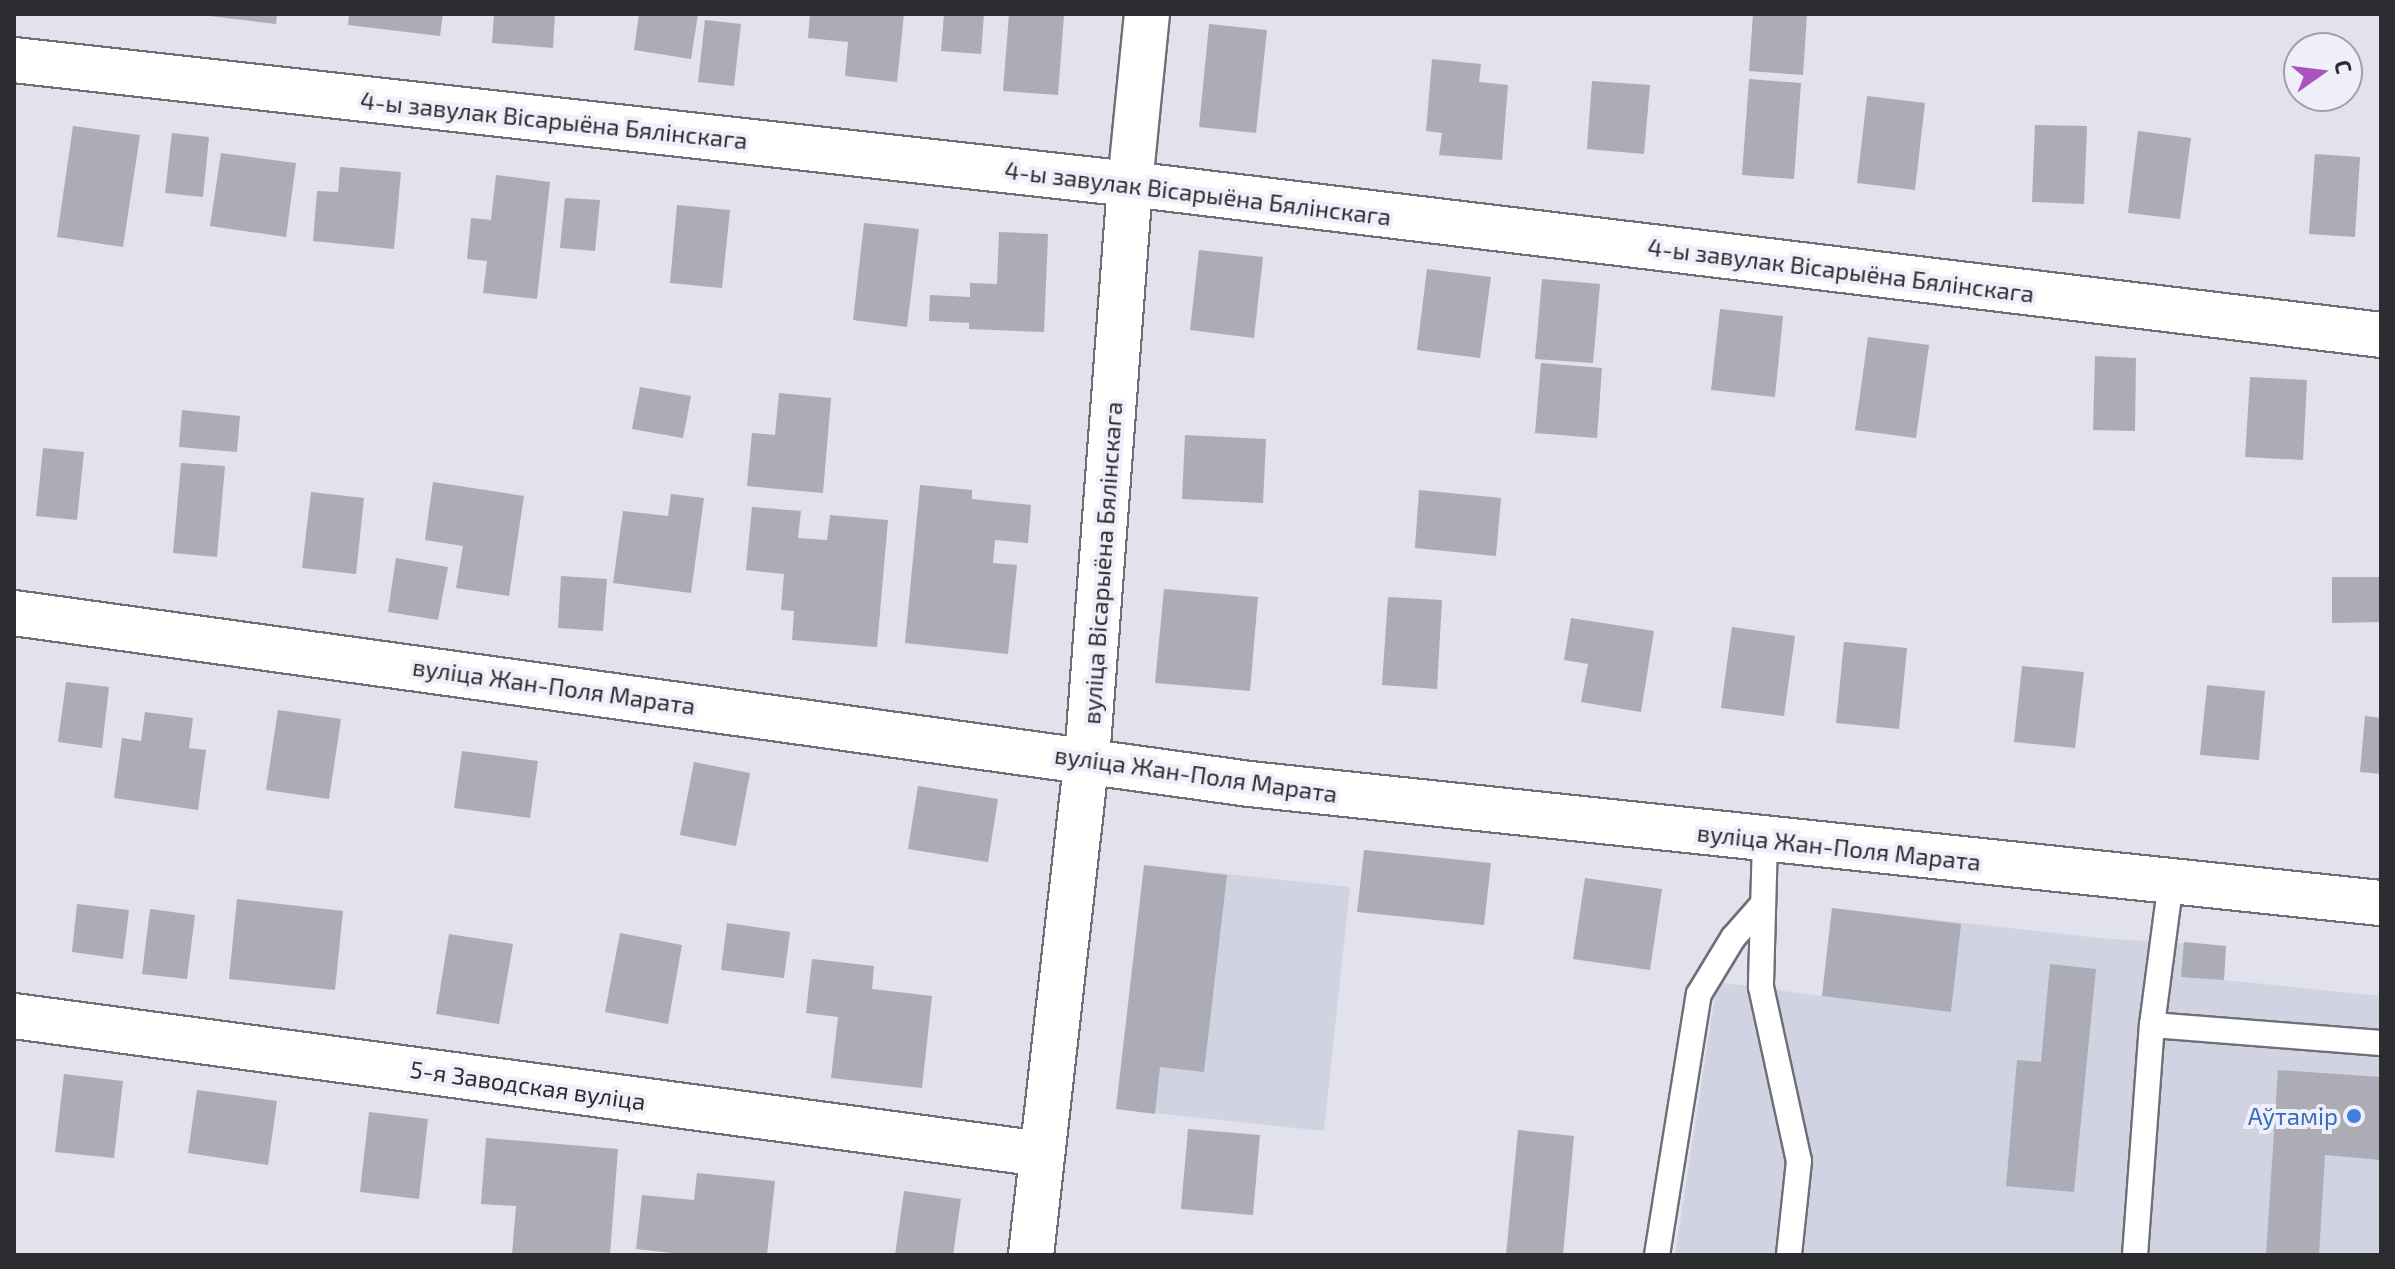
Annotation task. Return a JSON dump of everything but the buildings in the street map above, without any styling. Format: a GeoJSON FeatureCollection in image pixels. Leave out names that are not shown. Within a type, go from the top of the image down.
{"type":"FeatureCollection","features":[{"type":"Feature","properties":{"kind":"street","name":"вуліца Вісарыёна Бялінскага"},"geometry":{"type":"LineString","coordinates":[[1031,1255],[1087,759],[1130,184],[1147,14]]}},
{"type":"Feature","properties":{"kind":"street","name":"4-ы завулак Вісарыёна Бялінскага"},"geometry":{"type":"LineString","coordinates":[[14,60],[1130,184],[2381,335]]}},
{"type":"Feature","properties":{"kind":"street","name":"вуліца Жан-Поля Марата"},"geometry":{"type":"LineString","coordinates":[[14,613],[1087,759],[1250,784],[2381,903]]}},
{"type":"Feature","properties":{"kind":"street","name":"5-я Заводская вуліца"},"geometry":{"type":"LineString","coordinates":[[14,1016],[1042,1154]]}},
{"type":"Feature","properties":{"kind":"lane"},"geometry":{"type":"LineString","coordinates":[[1765,840],[1761,987],[1799,1161],[1789,1255]]}},
{"type":"Feature","properties":{"kind":"lane"},"geometry":{"type":"LineString","coordinates":[[2135,1255],[2152,1025],[2171,881]]}},
{"type":"Feature","properties":{"kind":"lane"},"geometry":{"type":"LineString","coordinates":[[1657,1255],[1699,994],[1733,938],[1762,905]]}},
{"type":"Feature","properties":{"kind":"lane"},"geometry":{"type":"LineString","coordinates":[[2152,1025],[2381,1043]]}},
{"type":"Feature","properties":{"kind":"shaded area"},"geometry":{"type":"Polygon","coordinates":[[[1144,865],[1350,887],[1324,1131],[1116,1109],[1144,865]]]}},
{"type":"Feature","properties":{"kind":"shaded area"},"geometry":{"type":"Polygon","coordinates":[[[1832,908],[2098,938],[2226,946],[2224,980],[2381,996],[2381,1255],[1675,1255],[1717,982],[1822,996],[1832,908]]]}},
{"type":"Feature","properties":{"kind":"place","name":"Аўтамір"},"geometry":{"type":"Point","coordinates":[2354,1116]}}]}
